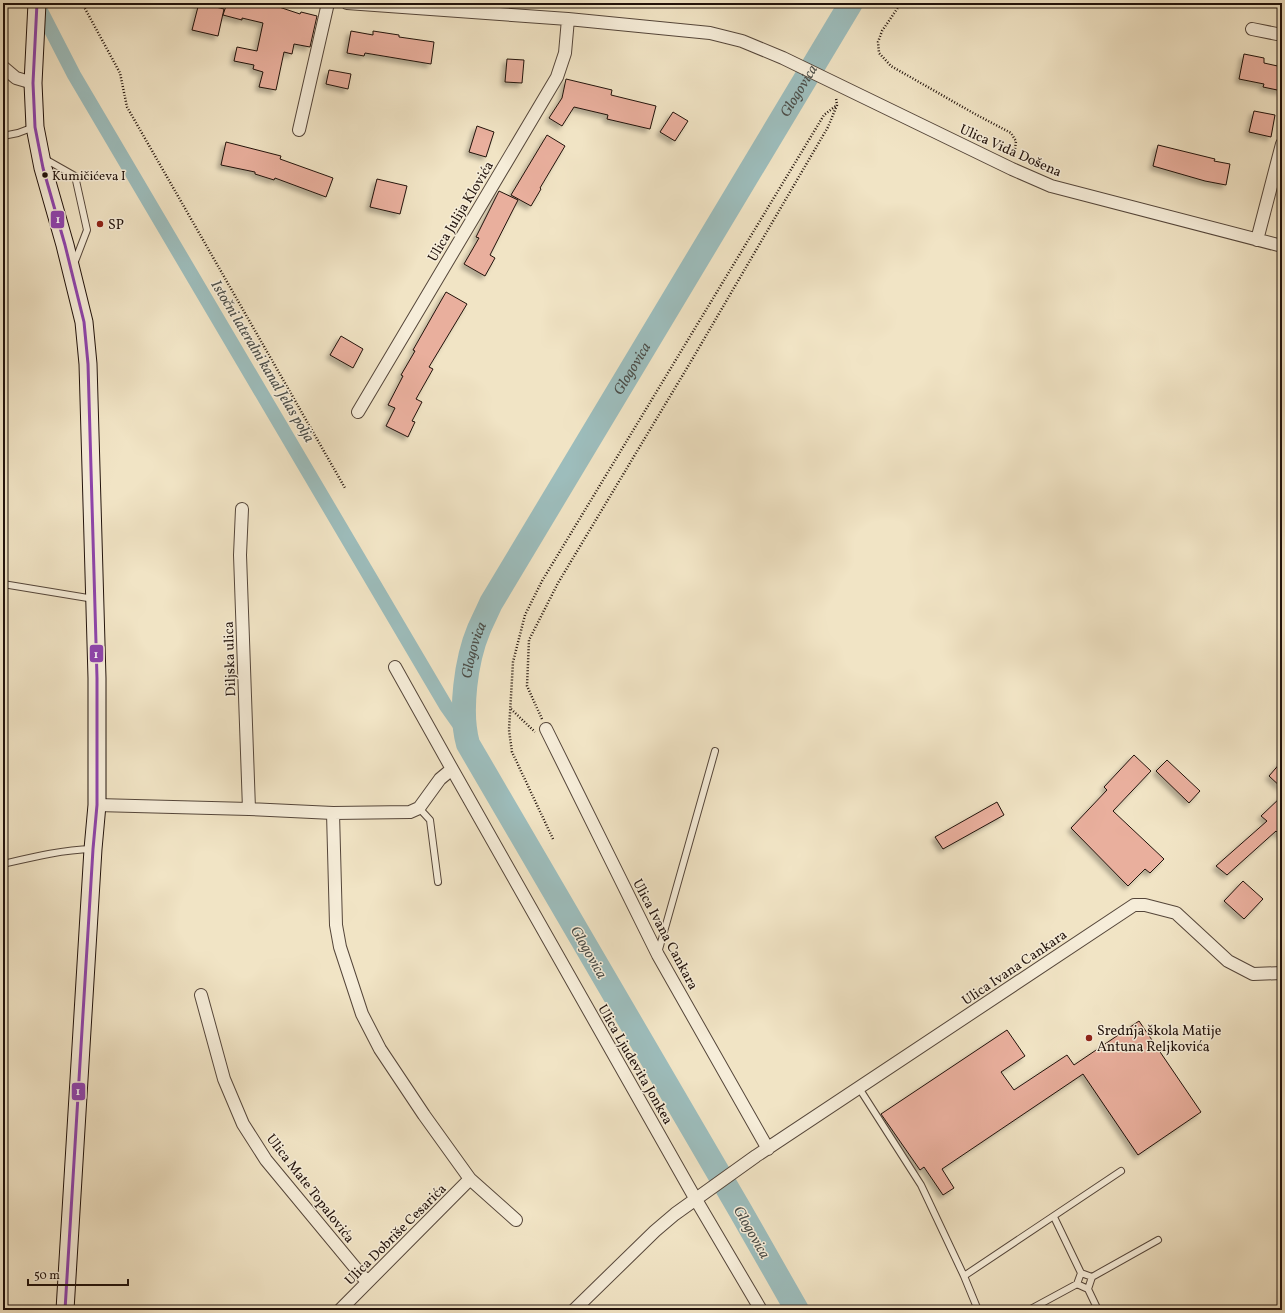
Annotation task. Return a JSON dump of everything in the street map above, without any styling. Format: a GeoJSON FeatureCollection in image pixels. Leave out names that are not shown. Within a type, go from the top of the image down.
{"type":"FeatureCollection","features":[{"type":"Feature","properties":{"kind":"main road"},"geometry":{"type":"LineString","coordinates":[[38,3],[33,83],[35,127],[40,156],[84,322],[88,364],[97,678],[97,804],[65,1310]]}},
{"type":"Feature","properties":{"kind":"street"},"geometry":{"type":"LineString","coordinates":[[299,130],[328,3]]}},
{"type":"Feature","properties":{"kind":"street","name":"Ulica Vida Došena"},"geometry":{"type":"LineString","coordinates":[[347,3],[395,5],[568,19],[710,33],[742,41],[783,58],[1012,169],[1051,186],[1282,246]]}},
{"type":"Feature","properties":{"kind":"street","name":"Ulica Julija Klovića"},"geometry":{"type":"LineString","coordinates":[[358,412],[557,78],[565,53],[568,19]]}},
{"type":"Feature","properties":{"kind":"street"},"geometry":{"type":"LineString","coordinates":[[1252,28],[1282,35]]}},
{"type":"Feature","properties":{"kind":"street"},"geometry":{"type":"LineString","coordinates":[[3,67],[16,78],[33,83]]}},
{"type":"Feature","properties":{"kind":"street"},"geometry":{"type":"LineString","coordinates":[[1257,240],[1282,144]]}},
{"type":"Feature","properties":{"kind":"street","name":"Diljska ulica"},"geometry":{"type":"LineString","coordinates":[[242,509],[240,555],[249,809]]}},
{"type":"Feature","properties":{"kind":"street","name":"Ulica Ljudevita Jonkea"},"geometry":{"type":"LineString","coordinates":[[395,667],[452,769],[700,1195],[761,1310]]}},
{"type":"Feature","properties":{"kind":"street","name":"Ulica Ivana Cankara"},"geometry":{"type":"LineString","coordinates":[[546,729],[658,955],[768,1149]]}},
{"type":"Feature","properties":{"kind":"street"},"geometry":{"type":"LineString","coordinates":[[97,804],[333,813],[410,812],[419,808],[440,779],[452,769]]}},
{"type":"Feature","properties":{"kind":"street"},"geometry":{"type":"LineString","coordinates":[[333,813],[336,925],[340,947],[362,1014],[380,1049],[424,1115],[470,1179],[516,1220]]}},
{"type":"Feature","properties":{"kind":"street","name":"Ulica Ivana Cankara"},"geometry":{"type":"LineString","coordinates":[[574,1310],[655,1231],[700,1195],[756,1156],[1134,905],[1145,905],[1176,913],[1228,961],[1253,974],[1282,973]]}},
{"type":"Feature","properties":{"kind":"street","name":"Ulica Mate Topalovića"},"geometry":{"type":"LineString","coordinates":[[201,995],[224,1079],[243,1124],[266,1160],[367,1282]]}},
{"type":"Feature","properties":{"kind":"street","name":"Ulica Dobriše Cesarića"},"geometry":{"type":"LineString","coordinates":[[340,1310],[470,1179]]}},
{"type":"Feature","properties":{"kind":"lane"},"geometry":{"type":"LineString","coordinates":[[3,136],[35,127]]}},
{"type":"Feature","properties":{"kind":"lane"},"geometry":{"type":"LineString","coordinates":[[40,156],[75,176],[87,230],[71,271]]}},
{"type":"Feature","properties":{"kind":"lane"},"geometry":{"type":"LineString","coordinates":[[3,584],[95,599]]}},
{"type":"Feature","properties":{"kind":"lane"},"geometry":{"type":"LineString","coordinates":[[658,955],[715,751]]}},
{"type":"Feature","properties":{"kind":"lane"},"geometry":{"type":"LineString","coordinates":[[419,808],[430,820],[438,882]]}},
{"type":"Feature","properties":{"kind":"lane"},"geometry":{"type":"LineString","coordinates":[[3,864],[49,853],[93,849]]}},
{"type":"Feature","properties":{"kind":"lane"},"geometry":{"type":"LineString","coordinates":[[859,1088],[921,1185],[964,1276],[978,1310]]}},
{"type":"Feature","properties":{"kind":"lane"},"geometry":{"type":"LineString","coordinates":[[964,1276],[1121,1171]]}},
{"type":"Feature","properties":{"kind":"lane"},"geometry":{"type":"LineString","coordinates":[[1054,1217],[1081,1273],[1092,1277]]}},
{"type":"Feature","properties":{"kind":"lane"},"geometry":{"type":"LineString","coordinates":[[1088,1289],[1092,1277],[1158,1240]]}},
{"type":"Feature","properties":{"kind":"lane"},"geometry":{"type":"LineString","coordinates":[[1029,1310],[1077,1284],[1081,1273]]}},
{"type":"Feature","properties":{"kind":"lane"},"geometry":{"type":"LineString","coordinates":[[1077,1284],[1088,1289],[1098,1310]]}},
{"type":"Feature","properties":{"kind":"path"},"geometry":{"type":"LineString","coordinates":[[82,3],[120,73],[127,107],[345,488]]}},
{"type":"Feature","properties":{"kind":"path"},"geometry":{"type":"LineString","coordinates":[[901,3],[882,31],[878,42],[879,53],[891,66],[975,114],[1012,133],[1016,141],[1012,169]]}},
{"type":"Feature","properties":{"kind":"path"},"geometry":{"type":"LineString","coordinates":[[546,729],[527,686],[529,640],[558,582],[693,358],[828,127],[837,105],[836,83]]}},
{"type":"Feature","properties":{"kind":"path"},"geometry":{"type":"LineString","coordinates":[[553,839],[512,752],[509,730],[513,662],[525,615],[542,581],[824,115],[837,105]]}},
{"type":"Feature","properties":{"kind":"building"},"geometry":{"type":"Polygon","coordinates":[[[199,3],[224,9],[218,36],[192,30],[199,3]]]}},
{"type":"Feature","properties":{"kind":"building"},"geometry":{"type":"Polygon","coordinates":[[[227,3],[260,3],[276,6],[300,14],[301,12],[317,16],[310,47],[294,44],[292,54],[284,52],[276,90],[259,87],[263,72],[253,69],[254,65],[234,61],[237,47],[257,51],[263,23],[223,15],[227,3]]]}},
{"type":"Feature","properties":{"kind":"building"},"geometry":{"type":"Polygon","coordinates":[[[351,31],[373,35],[373,31],[399,35],[399,37],[434,42],[431,64],[365,53],[364,56],[347,53],[351,31]]]}},
{"type":"Feature","properties":{"kind":"building"},"geometry":{"type":"Polygon","coordinates":[[[1244,54],[1264,58],[1264,63],[1282,67],[1282,91],[1263,87],[1264,84],[1239,79],[1244,54]]]}},
{"type":"Feature","properties":{"kind":"building"},"geometry":{"type":"Polygon","coordinates":[[[507,59],[524,60],[522,83],[505,82],[507,59]]]}},
{"type":"Feature","properties":{"kind":"building"},"geometry":{"type":"Polygon","coordinates":[[[329,70],[351,74],[348,89],[326,84],[329,70]]]}},
{"type":"Feature","properties":{"kind":"building"},"geometry":{"type":"Polygon","coordinates":[[[566,79],[612,90],[611,95],[656,106],[650,129],[607,119],[608,115],[574,107],[562,126],[549,118],[562,98],[566,79]]]}},
{"type":"Feature","properties":{"kind":"building"},"geometry":{"type":"Polygon","coordinates":[[[1254,111],[1275,115],[1271,137],[1249,132],[1254,111]]]}},
{"type":"Feature","properties":{"kind":"building"},"geometry":{"type":"Polygon","coordinates":[[[673,112],[688,121],[675,141],[660,132],[673,112]]]}},
{"type":"Feature","properties":{"kind":"building"},"geometry":{"type":"Polygon","coordinates":[[[477,126],[494,132],[486,157],[469,152],[477,126]]]}},
{"type":"Feature","properties":{"kind":"building"},"geometry":{"type":"Polygon","coordinates":[[[547,135],[565,146],[531,206],[511,195],[547,135]]]}},
{"type":"Feature","properties":{"kind":"building"},"geometry":{"type":"Polygon","coordinates":[[[226,142],[281,156],[280,159],[333,178],[326,197],[275,178],[274,180],[255,174],[255,172],[221,165],[226,142]]]}},
{"type":"Feature","properties":{"kind":"building"},"geometry":{"type":"Polygon","coordinates":[[[1158,145],[1230,164],[1226,185],[1205,181],[1153,166],[1158,145]]]}},
{"type":"Feature","properties":{"kind":"building"},"geometry":{"type":"Polygon","coordinates":[[[377,179],[407,186],[400,214],[370,207],[377,179]]]}},
{"type":"Feature","properties":{"kind":"building"},"geometry":{"type":"Polygon","coordinates":[[[499,191],[518,200],[490,255],[495,258],[485,276],[464,264],[479,238],[476,237],[499,191]]]}},
{"type":"Feature","properties":{"kind":"building"},"geometry":{"type":"Polygon","coordinates":[[[446,292],[467,304],[429,367],[433,369],[416,399],[422,402],[412,421],[415,422],[408,437],[386,426],[395,408],[388,405],[403,376],[401,375],[415,351],[413,350],[446,292]]]}},
{"type":"Feature","properties":{"kind":"building"},"geometry":{"type":"Polygon","coordinates":[[[341,336],[363,349],[353,368],[330,355],[341,336]]]}},
{"type":"Feature","properties":{"kind":"building"},"geometry":{"type":"Polygon","coordinates":[[[1134,755],[1151,771],[1113,811],[1164,859],[1150,873],[1145,869],[1128,886],[1071,828],[1107,790],[1104,787],[1134,755]]]}},
{"type":"Feature","properties":{"kind":"building"},"geometry":{"type":"Polygon","coordinates":[[[1167,760],[1200,791],[1189,803],[1156,771],[1167,760]]]}},
{"type":"Feature","properties":{"kind":"building"},"geometry":{"type":"Polygon","coordinates":[[[1282,761],[1282,788],[1269,776],[1282,761]]]}},
{"type":"Feature","properties":{"kind":"building"},"geometry":{"type":"Polygon","coordinates":[[[1282,796],[1282,837],[1276,831],[1227,875],[1216,866],[1267,821],[1261,816],[1282,796]]]}},
{"type":"Feature","properties":{"kind":"building"},"geometry":{"type":"Polygon","coordinates":[[[997,802],[1004,815],[943,849],[935,837],[997,802]]]}},
{"type":"Feature","properties":{"kind":"building"},"geometry":{"type":"Polygon","coordinates":[[[1243,881],[1263,899],[1244,919],[1224,901],[1243,881]]]}},
{"type":"Feature","properties":{"kind":"building"},"geometry":{"type":"Polygon","coordinates":[[[1139,1021],[1201,1112],[1138,1155],[1083,1074],[942,1169],[954,1188],[943,1195],[924,1167],[920,1170],[881,1114],[1007,1030],[1025,1056],[1001,1072],[1014,1090],[1067,1055],[1074,1065],[1139,1021]]]}},
{"type":"Feature","properties":{"kind":"waterway","name":"Istočni lateralni kanal Jelas polja"},"geometry":{"type":"LineString","coordinates":[[37,3],[74,75],[446,706],[465,733]]}},
{"type":"Feature","properties":{"kind":"waterway","name":"Glogovica"},"geometry":{"type":"LineString","coordinates":[[797,1310],[468,744],[465,731],[464,702],[467,671],[474,642],[491,603],[851,3]]}},
{"type":"Feature","properties":{"kind":"transit line","name":"1"},"geometry":{"type":"LineString","coordinates":[[37,3],[33,83],[35,127],[43,168],[65,245],[84,322],[88,364],[97,678],[97,805],[93,849],[65,1310]]}},
{"type":"Feature","properties":{"kind":"place","name":"Kumičićeva I"},"geometry":{"type":"Point","coordinates":[45,175]}},
{"type":"Feature","properties":{"kind":"place","name":"SP"},"geometry":{"type":"Point","coordinates":[100,224]}},
{"type":"Feature","properties":{"kind":"place","name":"Srednja škola Matije Antuna Reljkovića"},"geometry":{"type":"Point","coordinates":[1089,1038]}}]}
